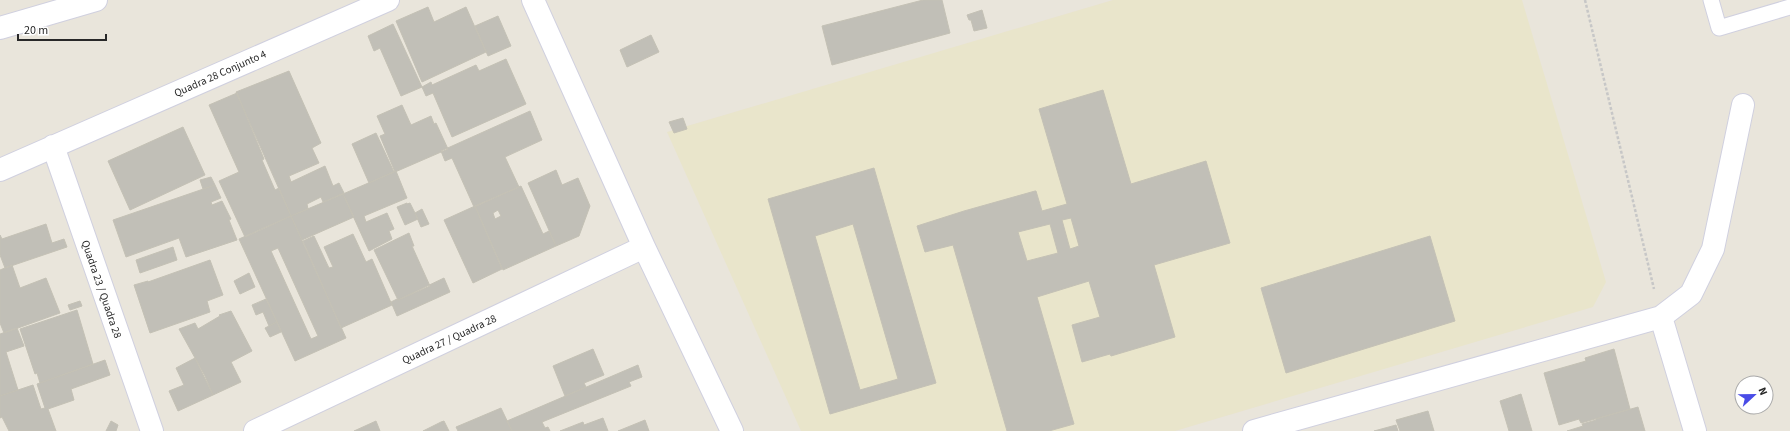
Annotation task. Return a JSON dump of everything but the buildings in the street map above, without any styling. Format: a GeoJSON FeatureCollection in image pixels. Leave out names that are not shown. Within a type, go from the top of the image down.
{"type":"FeatureCollection","features":[{"type":"Feature","properties":{"kind":"street"},"geometry":{"type":"LineString","coordinates":[[0,28],[96,0]]}},
{"type":"Feature","properties":{"kind":"street","name":"Quadra 28 Conjunto 4"},"geometry":{"type":"LineString","coordinates":[[0,170],[388,0]]}},
{"type":"Feature","properties":{"kind":"street"},"geometry":{"type":"LineString","coordinates":[[533,0],[644,247],[732,431]]}},
{"type":"Feature","properties":{"kind":"street"},"geometry":{"type":"LineString","coordinates":[[1254,431],[1661,317],[1691,294],[1712,249],[1743,105]]}},
{"type":"Feature","properties":{"kind":"street","name":"Quadra 23 / Quadra 28"},"geometry":{"type":"LineString","coordinates":[[52,146],[152,431]]}},
{"type":"Feature","properties":{"kind":"street","name":"Quadra 27 / Quadra 28"},"geometry":{"type":"LineString","coordinates":[[255,431],[644,247]]}},
{"type":"Feature","properties":{"kind":"street"},"geometry":{"type":"LineString","coordinates":[[1661,317],[1694,431]]}},
{"type":"Feature","properties":{"kind":"lane"},"geometry":{"type":"LineString","coordinates":[[1711,0],[1719,28],[1790,7]]}},
{"type":"Feature","properties":{"kind":"path"},"geometry":{"type":"LineString","coordinates":[[1585,0],[1661,317]]}},
{"type":"Feature","properties":{"kind":"shaded area"},"geometry":{"type":"Polygon","coordinates":[[[1113,0],[1522,0],[1606,282],[1593,307],[1175,431],[801,431],[667,132],[1113,0]]]}}]}
